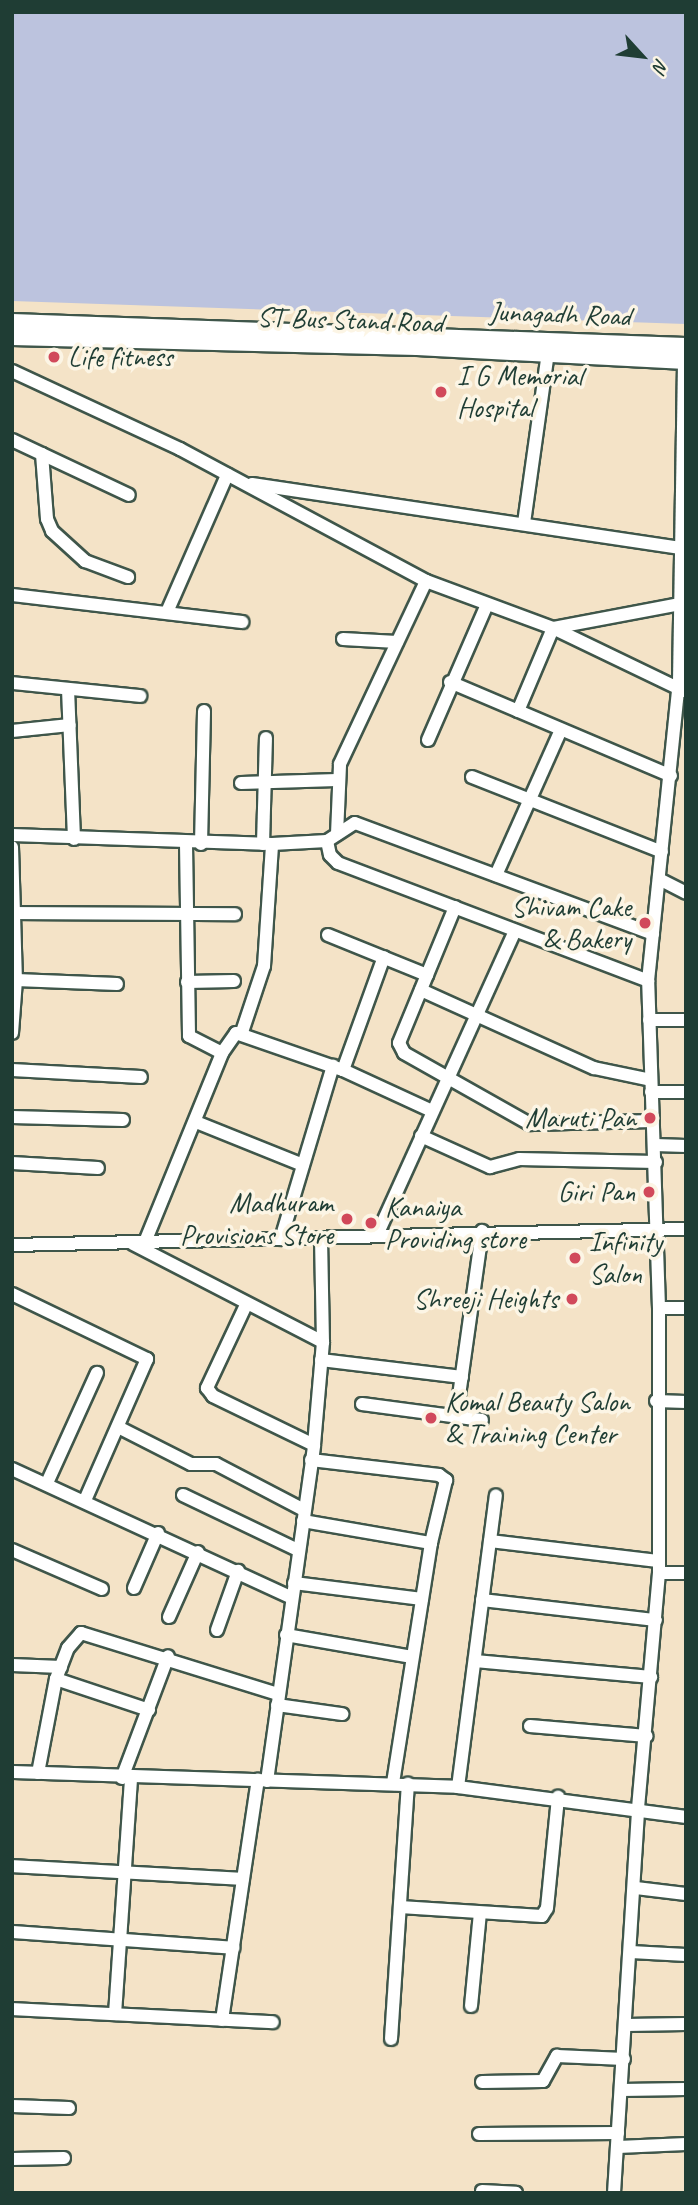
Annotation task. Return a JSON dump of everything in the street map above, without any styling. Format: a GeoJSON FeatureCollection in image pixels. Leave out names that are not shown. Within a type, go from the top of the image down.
{"type":"FeatureCollection","features":[{"type":"Feature","properties":{"kind":"main road","name":"Junagadh Road"},"geometry":{"type":"LineString","coordinates":[[12,322],[549,346]]}},
{"type":"Feature","properties":{"kind":"main road","name":"ST Bus Stand Road"},"geometry":{"type":"LineString","coordinates":[[12,337],[549,346],[685,353]]}},
{"type":"Feature","properties":{"kind":"street"},"geometry":{"type":"LineString","coordinates":[[524,523],[549,346]]}},
{"type":"Feature","properties":{"kind":"street"},"geometry":{"type":"LineString","coordinates":[[614,2193],[636,1888],[638,1808],[647,1736],[659,1567],[656,1401],[659,1308],[648,981],[683,689],[685,353]]}},
{"type":"Feature","properties":{"kind":"street"},"geometry":{"type":"LineString","coordinates":[[12,371],[242,482],[426,580],[553,628],[683,689]]}},
{"type":"Feature","properties":{"kind":"street"},"geometry":{"type":"LineString","coordinates":[[12,440],[130,495]]}},
{"type":"Feature","properties":{"kind":"street"},"geometry":{"type":"LineString","coordinates":[[42,454],[47,519],[52,531],[85,561],[128,577]]}},
{"type":"Feature","properties":{"kind":"street"},"geometry":{"type":"LineString","coordinates":[[167,612],[227,475]]}},
{"type":"Feature","properties":{"kind":"street"},"geometry":{"type":"LineString","coordinates":[[242,482],[683,549]]}},
{"type":"Feature","properties":{"kind":"street"},"geometry":{"type":"LineString","coordinates":[[426,580],[337,780],[330,855],[338,863],[648,981]]}},
{"type":"Feature","properties":{"kind":"street"},"geometry":{"type":"LineString","coordinates":[[12,596],[242,622]]}},
{"type":"Feature","properties":{"kind":"street"},"geometry":{"type":"LineString","coordinates":[[428,740],[450,682],[487,604]]}},
{"type":"Feature","properties":{"kind":"street"},"geometry":{"type":"LineString","coordinates":[[553,628],[683,604]]}},
{"type":"Feature","properties":{"kind":"street"},"geometry":{"type":"LineString","coordinates":[[518,711],[553,628]]}},
{"type":"Feature","properties":{"kind":"street"},"geometry":{"type":"LineString","coordinates":[[343,639],[397,642]]}},
{"type":"Feature","properties":{"kind":"street"},"geometry":{"type":"LineString","coordinates":[[450,682],[671,776]]}},
{"type":"Feature","properties":{"kind":"street"},"geometry":{"type":"LineString","coordinates":[[12,683],[140,696]]}},
{"type":"Feature","properties":{"kind":"street"},"geometry":{"type":"LineString","coordinates":[[68,689],[75,839]]}},
{"type":"Feature","properties":{"kind":"street"},"geometry":{"type":"LineString","coordinates":[[201,844],[204,711]]}},
{"type":"Feature","properties":{"kind":"street"},"geometry":{"type":"LineString","coordinates":[[12,731],[69,725]]}},
{"type":"Feature","properties":{"kind":"street"},"geometry":{"type":"LineString","coordinates":[[496,875],[561,730]]}},
{"type":"Feature","properties":{"kind":"street"},"geometry":{"type":"LineString","coordinates":[[138,1243],[195,1122],[222,1053],[242,1032],[264,967],[266,738]]}},
{"type":"Feature","properties":{"kind":"street"},"geometry":{"type":"LineString","coordinates":[[472,777],[663,852]]}},
{"type":"Feature","properties":{"kind":"street"},"geometry":{"type":"LineString","coordinates":[[241,783],[337,780]]}},
{"type":"Feature","properties":{"kind":"street"},"geometry":{"type":"LineString","coordinates":[[12,835],[186,844],[267,844],[332,837],[351,824],[360,824],[653,934]]}},
{"type":"Feature","properties":{"kind":"street"},"geometry":{"type":"LineString","coordinates":[[186,844],[190,1036],[222,1053]]}},
{"type":"Feature","properties":{"kind":"street"},"geometry":{"type":"LineString","coordinates":[[12,848],[15,913],[12,1033]]}},
{"type":"Feature","properties":{"kind":"street"},"geometry":{"type":"LineString","coordinates":[[659,879],[686,893]]}},
{"type":"Feature","properties":{"kind":"street"},"geometry":{"type":"LineString","coordinates":[[455,907],[421,990],[401,1049],[530,1124],[653,1121]]}},
{"type":"Feature","properties":{"kind":"street"},"geometry":{"type":"LineString","coordinates":[[15,913],[234,914]]}},
{"type":"Feature","properties":{"kind":"street"},"geometry":{"type":"LineString","coordinates":[[377,1235],[432,1111],[480,1016],[515,931]]}},
{"type":"Feature","properties":{"kind":"street"},"geometry":{"type":"LineString","coordinates":[[328,935],[427,975]]}},
{"type":"Feature","properties":{"kind":"street"},"geometry":{"type":"LineString","coordinates":[[281,1239],[303,1166],[338,1068],[384,957]]}},
{"type":"Feature","properties":{"kind":"street"},"geometry":{"type":"LineString","coordinates":[[15,973],[117,984]]}},
{"type":"Feature","properties":{"kind":"street"},"geometry":{"type":"LineString","coordinates":[[187,982],[234,981]]}},
{"type":"Feature","properties":{"kind":"street"},"geometry":{"type":"LineString","coordinates":[[421,990],[594,1068],[651,1086],[686,1092]]}},
{"type":"Feature","properties":{"kind":"street"},"geometry":{"type":"LineString","coordinates":[[649,1020],[686,1020]]}},
{"type":"Feature","properties":{"kind":"street"},"geometry":{"type":"LineString","coordinates":[[242,1032],[338,1068],[432,1111]]}},
{"type":"Feature","properties":{"kind":"street"},"geometry":{"type":"LineString","coordinates":[[12,1070],[141,1077]]}},
{"type":"Feature","properties":{"kind":"street"},"geometry":{"type":"LineString","coordinates":[[12,1117],[123,1121]]}},
{"type":"Feature","properties":{"kind":"street"},"geometry":{"type":"LineString","coordinates":[[195,1122],[303,1166]]}},
{"type":"Feature","properties":{"kind":"street"},"geometry":{"type":"LineString","coordinates":[[421,1136],[490,1167],[519,1158],[656,1162]]}},
{"type":"Feature","properties":{"kind":"street"},"geometry":{"type":"LineString","coordinates":[[655,1145],[686,1146]]}},
{"type":"Feature","properties":{"kind":"street"},"geometry":{"type":"LineString","coordinates":[[12,1163],[98,1168]]}},
{"type":"Feature","properties":{"kind":"street"},"geometry":{"type":"LineString","coordinates":[[12,1245],[321,1238],[482,1231],[686,1229]]}},
{"type":"Feature","properties":{"kind":"street"},"geometry":{"type":"LineString","coordinates":[[456,1417],[482,1231]]}},
{"type":"Feature","properties":{"kind":"street"},"geometry":{"type":"LineString","coordinates":[[222,2020],[243,1879],[277,1700],[314,1445],[323,1342],[321,1238]]}},
{"type":"Feature","properties":{"kind":"street"},"geometry":{"type":"LineString","coordinates":[[138,1243],[246,1305],[323,1342]]}},
{"type":"Feature","properties":{"kind":"street"},"geometry":{"type":"LineString","coordinates":[[12,1294],[147,1359],[85,1500]]}},
{"type":"Feature","properties":{"kind":"street"},"geometry":{"type":"LineString","coordinates":[[246,1305],[207,1388],[213,1396],[314,1445]]}},
{"type":"Feature","properties":{"kind":"street"},"geometry":{"type":"LineString","coordinates":[[659,1308],[686,1308]]}},
{"type":"Feature","properties":{"kind":"street"},"geometry":{"type":"LineString","coordinates":[[321,1360],[462,1377]]}},
{"type":"Feature","properties":{"kind":"street"},"geometry":{"type":"LineString","coordinates":[[47,1483],[97,1373]]}},
{"type":"Feature","properties":{"kind":"street"},"geometry":{"type":"LineString","coordinates":[[656,1401],[686,1402]]}},
{"type":"Feature","properties":{"kind":"street"},"geometry":{"type":"LineString","coordinates":[[362,1404],[482,1420]]}},
{"type":"Feature","properties":{"kind":"street"},"geometry":{"type":"LineString","coordinates":[[118,1427],[191,1464],[216,1465],[303,1515],[431,1543]]}},
{"type":"Feature","properties":{"kind":"street"},"geometry":{"type":"LineString","coordinates":[[311,1460],[444,1478],[447,1485],[431,1543],[393,1784]]}},
{"type":"Feature","properties":{"kind":"street"},"geometry":{"type":"LineString","coordinates":[[12,1469],[198,1552],[292,1598]]}},
{"type":"Feature","properties":{"kind":"street"},"geometry":{"type":"LineString","coordinates":[[183,1495],[298,1550]]}},
{"type":"Feature","properties":{"kind":"street"},"geometry":{"type":"LineString","coordinates":[[458,1787],[496,1495]]}},
{"type":"Feature","properties":{"kind":"street"},"geometry":{"type":"LineString","coordinates":[[134,1588],[158,1534]]}},
{"type":"Feature","properties":{"kind":"street"},"geometry":{"type":"LineString","coordinates":[[490,1541],[686,1573]]}},
{"type":"Feature","properties":{"kind":"street"},"geometry":{"type":"LineString","coordinates":[[12,1550],[102,1589]]}},
{"type":"Feature","properties":{"kind":"street"},"geometry":{"type":"LineString","coordinates":[[169,1617],[198,1552]]}},
{"type":"Feature","properties":{"kind":"street"},"geometry":{"type":"LineString","coordinates":[[218,1630],[238,1571]]}},
{"type":"Feature","properties":{"kind":"street"},"geometry":{"type":"LineString","coordinates":[[294,1583],[422,1599]]}},
{"type":"Feature","properties":{"kind":"street"},"geometry":{"type":"LineString","coordinates":[[482,1600],[656,1620]]}},
{"type":"Feature","properties":{"kind":"street"},"geometry":{"type":"LineString","coordinates":[[38,1773],[58,1673],[81,1633],[168,1656],[277,1700],[342,1714]]}},
{"type":"Feature","properties":{"kind":"street"},"geometry":{"type":"LineString","coordinates":[[286,1635],[412,1657]]}},
{"type":"Feature","properties":{"kind":"street"},"geometry":{"type":"LineString","coordinates":[[115,2014],[125,1872],[126,1778],[168,1656]]}},
{"type":"Feature","properties":{"kind":"street"},"geometry":{"type":"LineString","coordinates":[[475,1661],[651,1677]]}},
{"type":"Feature","properties":{"kind":"street"},"geometry":{"type":"LineString","coordinates":[[12,1665],[58,1673],[149,1710]]}},
{"type":"Feature","properties":{"kind":"street"},"geometry":{"type":"LineString","coordinates":[[530,1726],[647,1736]]}},
{"type":"Feature","properties":{"kind":"street"},"geometry":{"type":"LineString","coordinates":[[12,1772],[126,1778],[458,1787],[558,1797],[686,1817]]}},
{"type":"Feature","properties":{"kind":"street"},"geometry":{"type":"LineString","coordinates":[[391,2039],[408,1784]]}},
{"type":"Feature","properties":{"kind":"street"},"geometry":{"type":"LineString","coordinates":[[400,1907],[536,1918],[546,1912],[558,1797]]}},
{"type":"Feature","properties":{"kind":"street"},"geometry":{"type":"LineString","coordinates":[[12,1866],[243,1879]]}},
{"type":"Feature","properties":{"kind":"street"},"geometry":{"type":"LineString","coordinates":[[636,1888],[686,1894]]}},
{"type":"Feature","properties":{"kind":"street"},"geometry":{"type":"LineString","coordinates":[[471,2006],[480,1913]]}},
{"type":"Feature","properties":{"kind":"street"},"geometry":{"type":"LineString","coordinates":[[12,1932],[233,1948]]}},
{"type":"Feature","properties":{"kind":"street"},"geometry":{"type":"LineString","coordinates":[[631,1952],[686,1955]]}},
{"type":"Feature","properties":{"kind":"street"},"geometry":{"type":"LineString","coordinates":[[12,2009],[273,2022]]}},
{"type":"Feature","properties":{"kind":"street"},"geometry":{"type":"LineString","coordinates":[[626,2025],[686,2024]]}},
{"type":"Feature","properties":{"kind":"street"},"geometry":{"type":"LineString","coordinates":[[482,2082],[544,2081],[557,2056],[624,2059]]}},
{"type":"Feature","properties":{"kind":"street"},"geometry":{"type":"LineString","coordinates":[[621,2090],[686,2089]]}},
{"type":"Feature","properties":{"kind":"street"},"geometry":{"type":"LineString","coordinates":[[12,2106],[69,2108]]}},
{"type":"Feature","properties":{"kind":"street"},"geometry":{"type":"LineString","coordinates":[[480,2134],[618,2133]]}},
{"type":"Feature","properties":{"kind":"street"},"geometry":{"type":"LineString","coordinates":[[618,2147],[686,2144]]}},
{"type":"Feature","properties":{"kind":"street"},"geometry":{"type":"LineString","coordinates":[[12,2159],[64,2158]]}},
{"type":"Feature","properties":{"kind":"street"},"geometry":{"type":"LineString","coordinates":[[482,2191],[516,2193]]}},
{"type":"Feature","properties":{"kind":"shaded area"},"geometry":{"type":"Polygon","coordinates":[[[12,12],[686,12],[686,324],[12,301],[12,12]]]}},
{"type":"Feature","properties":{"kind":"place","name":"Life fitness"},"geometry":{"type":"Point","coordinates":[54,357]}},
{"type":"Feature","properties":{"kind":"place","name":"I G Memorial Hospital"},"geometry":{"type":"Point","coordinates":[441,392]}},
{"type":"Feature","properties":{"kind":"place","name":"Shivam Cake & Bakery"},"geometry":{"type":"Point","coordinates":[645,923]}},
{"type":"Feature","properties":{"kind":"place","name":"Maruti Pan"},"geometry":{"type":"Point","coordinates":[650,1118]}},
{"type":"Feature","properties":{"kind":"place","name":"Giri Pan"},"geometry":{"type":"Point","coordinates":[649,1192]}},
{"type":"Feature","properties":{"kind":"place","name":"Madhuram Provisions Store"},"geometry":{"type":"Point","coordinates":[347,1219]}},
{"type":"Feature","properties":{"kind":"place","name":"Kanaiya Providing store"},"geometry":{"type":"Point","coordinates":[371,1223]}},
{"type":"Feature","properties":{"kind":"place","name":"Infinity Salon"},"geometry":{"type":"Point","coordinates":[575,1258]}},
{"type":"Feature","properties":{"kind":"place","name":"Shreeji Heights"},"geometry":{"type":"Point","coordinates":[572,1299]}},
{"type":"Feature","properties":{"kind":"place","name":"Komal Beauty Salon & Training Center"},"geometry":{"type":"Point","coordinates":[431,1418]}}]}
